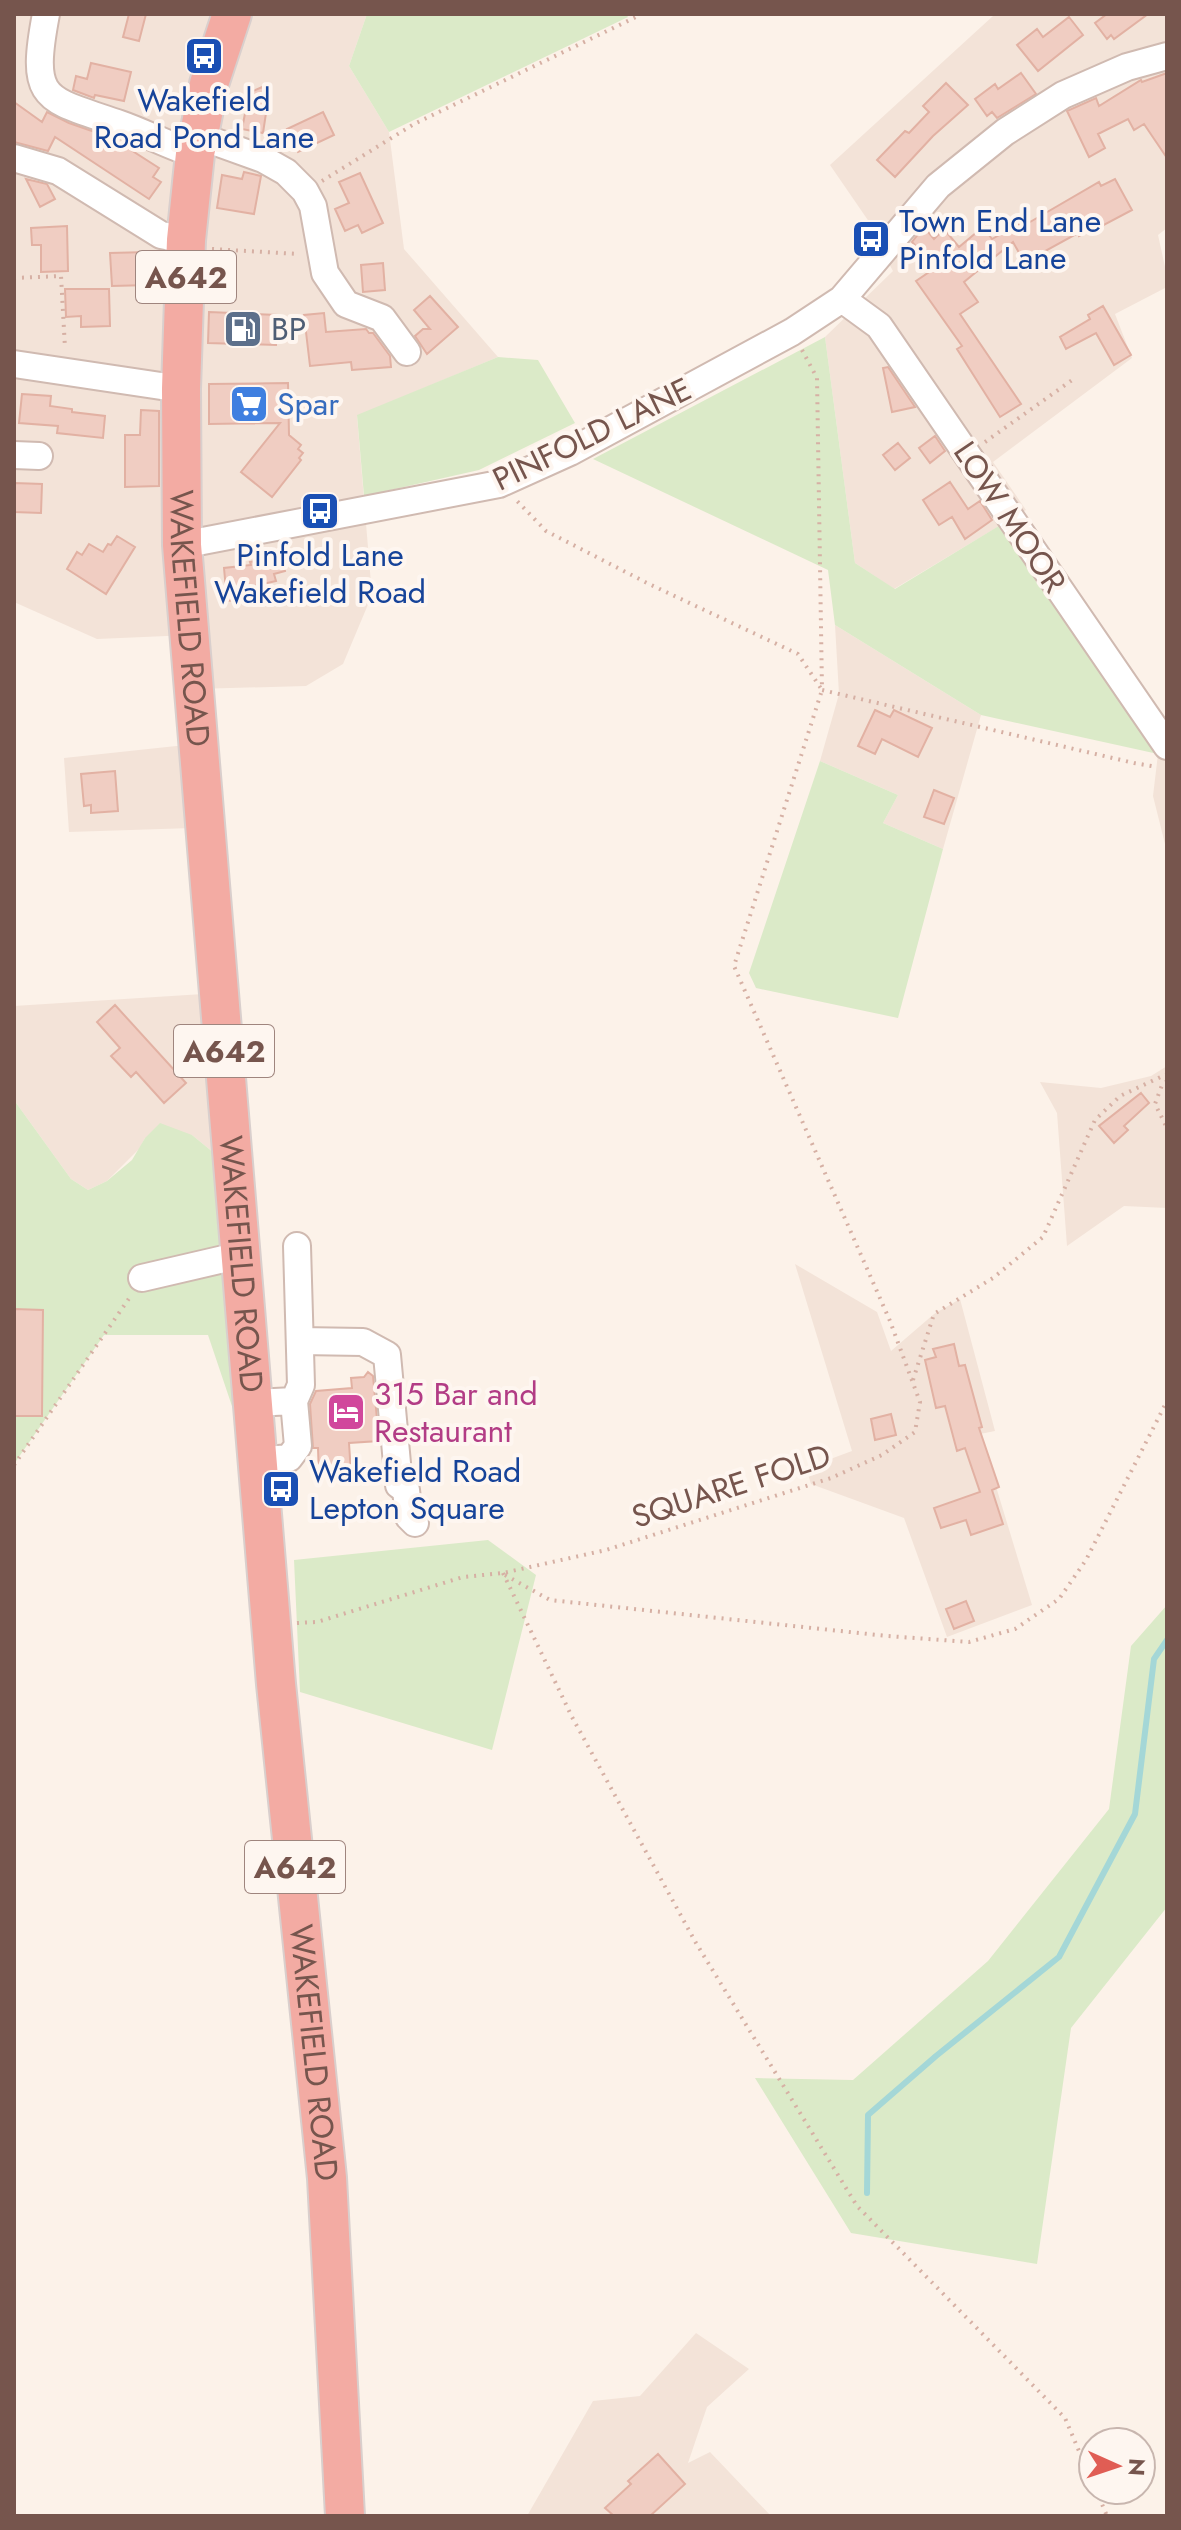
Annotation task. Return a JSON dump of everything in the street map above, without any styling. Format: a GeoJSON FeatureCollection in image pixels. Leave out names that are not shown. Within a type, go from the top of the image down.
{"type":"FeatureCollection","features":[{"type":"Feature","properties":{"kind":"highway","name":"WAKEFIELD ROAD"},"geometry":{"type":"LineString","coordinates":[[232,14],[209,84],[197,145],[186,244],[181,389],[182,545],[271,1623],[327,2178],[345,2516]]}},
{"type":"Feature","properties":{"kind":"street"},"geometry":{"type":"LineString","coordinates":[[46,14],[39,60],[41,80],[58,103],[122,125],[163,144],[197,145],[263,159],[286,172],[305,191],[313,206],[325,273],[346,304],[382,318],[407,352]]}},
{"type":"Feature","properties":{"kind":"street","name":"PINFOLD LANE"},"geometry":{"type":"LineString","coordinates":[[182,545],[499,484],[570,452],[792,332],[842,299],[938,186],[1005,132],[1063,95],[1127,67],[1167,56]]}},
{"type":"Feature","properties":{"kind":"street"},"geometry":{"type":"LineString","coordinates":[[14,158],[58,171],[161,235],[186,244]]}},
{"type":"Feature","properties":{"kind":"street","name":"LOW MOOR"},"geometry":{"type":"LineString","coordinates":[[842,299],[879,326],[1167,746]]}},
{"type":"Feature","properties":{"kind":"street"},"geometry":{"type":"LineString","coordinates":[[14,364],[181,389]]}},
{"type":"Feature","properties":{"kind":"street"},"geometry":{"type":"LineString","coordinates":[[258,1461],[289,1458],[298,1446],[294,1401],[301,1385],[297,1246]]}},
{"type":"Feature","properties":{"kind":"street"},"geometry":{"type":"LineString","coordinates":[[142,1278],[241,1255]]}},
{"type":"Feature","properties":{"kind":"street"},"geometry":{"type":"LineString","coordinates":[[300,1341],[363,1342],[387,1355],[399,1485],[406,1490],[409,1517],[415,1523]]}},
{"type":"Feature","properties":{"kind":"street"},"geometry":{"type":"LineString","coordinates":[[253,1403],[294,1401]]}},
{"type":"Feature","properties":{"kind":"path"},"geometry":{"type":"LineString","coordinates":[[305,191],[414,124],[637,14]]}},
{"type":"Feature","properties":{"kind":"path"},"geometry":{"type":"LineString","coordinates":[[186,244],[304,254]]}},
{"type":"Feature","properties":{"kind":"path"},"geometry":{"type":"LineString","coordinates":[[14,278],[61,276],[66,370]]}},
{"type":"Feature","properties":{"kind":"path"},"geometry":{"type":"LineString","coordinates":[[792,332],[817,378],[822,690],[734,966],[890,1321],[912,1382]]}},
{"type":"Feature","properties":{"kind":"path"},"geometry":{"type":"LineString","coordinates":[[967,455],[1075,378]]}},
{"type":"Feature","properties":{"kind":"path"},"geometry":{"type":"LineString","coordinates":[[499,484],[546,531],[649,584],[798,654],[822,690],[1134,763],[1167,768]]}},
{"type":"Feature","properties":{"kind":"path"},"geometry":{"type":"LineString","coordinates":[[912,1382],[934,1314],[993,1278],[1043,1237],[1095,1120],[1120,1096],[1167,1074]]}},
{"type":"Feature","properties":{"kind":"path"},"geometry":{"type":"LineString","coordinates":[[1167,1081],[1162,1085],[1155,1104],[1167,1128]]}},
{"type":"Feature","properties":{"kind":"path"},"geometry":{"type":"LineString","coordinates":[[14,1465],[142,1278]]}},
{"type":"Feature","properties":{"kind":"path","name":"SQUARE FOLD"},"geometry":{"type":"LineString","coordinates":[[271,1623],[317,1622],[463,1577],[503,1573],[606,1550],[831,1478],[882,1455],[915,1432],[920,1402],[912,1382]]}},
{"type":"Feature","properties":{"kind":"path"},"geometry":{"type":"LineString","coordinates":[[503,1573],[550,1600],[969,1642],[1015,1629],[1059,1599],[1086,1560],[1167,1401]]}},
{"type":"Feature","properties":{"kind":"path"},"geometry":{"type":"LineString","coordinates":[[503,1573],[572,1717],[688,1929],[857,2206],[1065,2418],[1077,2446]]}},
{"type":"Feature","properties":{"kind":"shaded area"},"geometry":{"type":"Polygon","coordinates":[[[14,14],[367,14],[349,66],[389,132],[404,249],[498,357],[357,416],[372,595],[343,664],[306,686],[195,689],[203,807],[192,828],[69,832],[64,758],[195,744],[190,635],[97,639],[14,602],[14,14]]]}},
{"type":"Feature","properties":{"kind":"shaded area"},"geometry":{"type":"Polygon","coordinates":[[[1167,14],[1167,228],[1158,235],[1167,287],[1115,314],[1132,358],[993,462],[1026,510],[894,589],[855,563],[825,337],[893,271],[874,229],[830,165],[993,16],[1167,14]]]}},
{"type":"Feature","properties":{"kind":"shaded area"},"geometry":{"type":"Polygon","coordinates":[[[835,625],[981,715],[943,849],[883,823],[898,795],[820,761],[839,694],[835,625]]]}},
{"type":"Feature","properties":{"kind":"shaded area"},"geometry":{"type":"Polygon","coordinates":[[[1167,750],[1167,852],[1153,796],[1158,754],[1167,750]]]}},
{"type":"Feature","properties":{"kind":"shaded area"},"geometry":{"type":"Polygon","coordinates":[[[203,994],[214,1153],[192,1135],[145,1138],[139,1149],[107,1181],[88,1190],[71,1179],[14,1100],[14,1006],[203,994]]]}},
{"type":"Feature","properties":{"kind":"shaded area"},"geometry":{"type":"Polygon","coordinates":[[[1167,1066],[1167,1208],[1124,1206],[1067,1246],[1057,1113],[1040,1082],[1101,1088],[1151,1076],[1167,1066]]]}},
{"type":"Feature","properties":{"kind":"shaded area"},"geometry":{"type":"Polygon","coordinates":[[[795,1264],[877,1312],[891,1351],[934,1314],[960,1299],[995,1431],[980,1434],[1032,1605],[947,1637],[904,1518],[811,1484],[806,1468],[852,1451],[795,1264]]]}},
{"type":"Feature","properties":{"kind":"shaded area"},"geometry":{"type":"Polygon","coordinates":[[[696,2333],[749,2369],[707,2407],[688,2463],[710,2452],[771,2516],[527,2516],[593,2401],[640,2396],[696,2333]]]}},
{"type":"Feature","properties":{"kind":"green space"},"geometry":{"type":"Polygon","coordinates":[[[367,14],[626,14],[628,17],[389,132],[349,66],[367,14]]]}},
{"type":"Feature","properties":{"kind":"green space"},"geometry":{"type":"Polygon","coordinates":[[[825,337],[855,563],[895,589],[1002,524],[1158,754],[981,715],[835,625],[828,570],[593,459],[825,337]]]}},
{"type":"Feature","properties":{"kind":"green space"},"geometry":{"type":"Polygon","coordinates":[[[498,357],[538,360],[575,423],[479,470],[364,496],[357,415],[498,357]]]}},
{"type":"Feature","properties":{"kind":"green space"},"geometry":{"type":"Polygon","coordinates":[[[820,761],[898,795],[883,823],[943,849],[898,1018],[756,988],[749,973],[820,761]]]}},
{"type":"Feature","properties":{"kind":"green space"},"geometry":{"type":"Polygon","coordinates":[[[14,1100],[71,1179],[88,1190],[107,1181],[132,1160],[145,1138],[160,1123],[192,1135],[214,1153],[237,1421],[208,1335],[104,1335],[14,1464],[14,1100]]]}},
{"type":"Feature","properties":{"kind":"green space"},"geometry":{"type":"Polygon","coordinates":[[[488,1540],[536,1575],[492,1750],[300,1692],[294,1560],[488,1540]]]}},
{"type":"Feature","properties":{"kind":"green space"},"geometry":{"type":"Polygon","coordinates":[[[1167,1605],[1167,1907],[1071,2028],[1037,2264],[851,2233],[755,2078],[853,2080],[988,1961],[1109,1809],[1131,1646],[1167,1605]]]}},
{"type":"Feature","properties":{"kind":"building"},"geometry":{"type":"Polygon","coordinates":[[[129,14],[146,14],[139,41],[123,37],[129,14]]]}},
{"type":"Feature","properties":{"kind":"building"},"geometry":{"type":"Polygon","coordinates":[[[1107,14],[1148,14],[1114,39],[1111,35],[1107,39],[1095,23],[1107,14]]]}},
{"type":"Feature","properties":{"kind":"building"},"geometry":{"type":"Polygon","coordinates":[[[1069,17],[1083,35],[1038,71],[1017,45],[1037,29],[1043,37],[1069,17]]]}},
{"type":"Feature","properties":{"kind":"building"},"geometry":{"type":"Polygon","coordinates":[[[91,63],[131,72],[124,101],[95,95],[94,98],[73,90],[76,76],[87,79],[91,63]]]}},
{"type":"Feature","properties":{"kind":"building"},"geometry":{"type":"Polygon","coordinates":[[[1021,73],[1036,94],[997,118],[992,112],[987,116],[975,99],[995,84],[998,89],[1021,73]]]}},
{"type":"Feature","properties":{"kind":"building"},"geometry":{"type":"Polygon","coordinates":[[[1167,73],[1167,158],[1144,124],[1134,130],[1128,119],[1098,134],[1105,148],[1089,157],[1067,111],[1096,98],[1099,106],[1141,80],[1167,73]]]}},
{"type":"Feature","properties":{"kind":"building"},"geometry":{"type":"Polygon","coordinates":[[[946,83],[968,105],[933,136],[895,177],[877,160],[929,112],[923,106],[946,83]]]}},
{"type":"Feature","properties":{"kind":"building"},"geometry":{"type":"Polygon","coordinates":[[[262,87],[268,100],[263,133],[242,129],[249,93],[262,87]]]}},
{"type":"Feature","properties":{"kind":"building"},"geometry":{"type":"Polygon","coordinates":[[[14,102],[42,122],[47,112],[112,138],[159,168],[153,177],[161,182],[149,199],[55,137],[48,151],[14,142],[14,102]]]}},
{"type":"Feature","properties":{"kind":"building"},"geometry":{"type":"Polygon","coordinates":[[[323,112],[334,135],[298,152],[287,129],[323,112]]]}},
{"type":"Feature","properties":{"kind":"building"},"geometry":{"type":"Polygon","coordinates":[[[244,172],[261,176],[254,214],[217,208],[222,175],[242,179],[244,172]]]}},
{"type":"Feature","properties":{"kind":"building"},"geometry":{"type":"Polygon","coordinates":[[[360,173],[383,223],[362,233],[358,225],[345,231],[335,209],[349,203],[339,182],[360,173]]]}},
{"type":"Feature","properties":{"kind":"building"},"geometry":{"type":"Polygon","coordinates":[[[26,179],[47,184],[55,199],[40,207],[26,179]]]}},
{"type":"Feature","properties":{"kind":"building"},"geometry":{"type":"Polygon","coordinates":[[[1115,179],[1132,210],[1023,260],[1013,242],[964,282],[978,302],[960,314],[1021,404],[1000,417],[957,349],[962,346],[916,281],[935,268],[912,242],[924,227],[934,239],[944,229],[959,247],[983,227],[992,239],[1028,219],[1030,222],[1099,182],[1101,186],[1115,179]]]}},
{"type":"Feature","properties":{"kind":"building"},"geometry":{"type":"Polygon","coordinates":[[[67,226],[68,271],[41,272],[41,245],[32,245],[31,228],[67,226]]]}},
{"type":"Feature","properties":{"kind":"building"},"geometry":{"type":"Polygon","coordinates":[[[148,252],[150,285],[112,286],[110,253],[148,252]]]}},
{"type":"Feature","properties":{"kind":"building"},"geometry":{"type":"Polygon","coordinates":[[[383,263],[385,290],[363,292],[361,265],[383,263]]]}},
{"type":"Feature","properties":{"kind":"building"},"geometry":{"type":"Polygon","coordinates":[[[65,289],[109,289],[110,326],[81,327],[81,316],[66,317],[65,289]]]}},
{"type":"Feature","properties":{"kind":"building"},"geometry":{"type":"Polygon","coordinates":[[[430,296],[458,327],[427,354],[415,336],[423,329],[430,329],[414,310],[430,296]]]}},
{"type":"Feature","properties":{"kind":"building"},"geometry":{"type":"Polygon","coordinates":[[[1103,306],[1131,355],[1114,365],[1096,333],[1066,349],[1060,337],[1090,319],[1088,315],[1103,306]]]}},
{"type":"Feature","properties":{"kind":"building","name":"BP"},"geometry":{"type":"Polygon","coordinates":[[[209,312],[277,315],[276,345],[208,343],[209,312]]]}},
{"type":"Feature","properties":{"kind":"building"},"geometry":{"type":"Polygon","coordinates":[[[324,313],[326,332],[366,329],[373,333],[390,356],[391,367],[352,370],[351,362],[310,366],[304,315],[324,313]]]}},
{"type":"Feature","properties":{"kind":"building"},"geometry":{"type":"Polygon","coordinates":[[[888,367],[915,407],[892,412],[883,368],[888,367]]]}},
{"type":"Feature","properties":{"kind":"building"},"geometry":{"type":"Polygon","coordinates":[[[288,383],[289,435],[301,445],[298,449],[303,453],[272,497],[241,472],[280,423],[209,424],[209,384],[288,383]]]}},
{"type":"Feature","properties":{"kind":"building"},"geometry":{"type":"Polygon","coordinates":[[[22,394],[51,396],[50,406],[105,416],[103,438],[57,433],[58,426],[19,423],[22,394]]]}},
{"type":"Feature","properties":{"kind":"building"},"geometry":{"type":"Polygon","coordinates":[[[141,410],[159,411],[159,486],[125,487],[125,435],[140,435],[141,410]]]}},
{"type":"Feature","properties":{"kind":"building"},"geometry":{"type":"Polygon","coordinates":[[[935,436],[945,451],[930,463],[919,448],[935,436]]]}},
{"type":"Feature","properties":{"kind":"building"},"geometry":{"type":"Polygon","coordinates":[[[898,443],[910,458],[895,470],[883,455],[898,443]]]}},
{"type":"Feature","properties":{"kind":"building"},"geometry":{"type":"Polygon","coordinates":[[[950,482],[968,509],[980,501],[992,520],[965,539],[952,517],[939,525],[923,500],[950,482]]]}},
{"type":"Feature","properties":{"kind":"building"},"geometry":{"type":"Polygon","coordinates":[[[14,483],[42,484],[41,513],[14,512],[14,483]]]}},
{"type":"Feature","properties":{"kind":"building"},"geometry":{"type":"Polygon","coordinates":[[[117,536],[135,547],[106,594],[67,569],[77,552],[82,555],[89,544],[103,552],[117,536]]]}},
{"type":"Feature","properties":{"kind":"building"},"geometry":{"type":"Polygon","coordinates":[[[282,556],[285,571],[274,574],[276,581],[245,588],[246,599],[227,601],[224,568],[251,565],[250,562],[282,556]]]}},
{"type":"Feature","properties":{"kind":"building"},"geometry":{"type":"Polygon","coordinates":[[[875,710],[890,717],[894,710],[932,728],[918,757],[882,739],[875,754],[858,746],[875,710]]]}},
{"type":"Feature","properties":{"kind":"building"},"geometry":{"type":"Polygon","coordinates":[[[115,771],[118,811],[91,813],[91,805],[84,806],[81,774],[115,771]]]}},
{"type":"Feature","properties":{"kind":"building"},"geometry":{"type":"Polygon","coordinates":[[[934,790],[954,798],[944,824],[924,817],[934,790]]]}},
{"type":"Feature","properties":{"kind":"building"},"geometry":{"type":"Polygon","coordinates":[[[115,1005],[186,1083],[164,1103],[136,1072],[131,1077],[111,1056],[120,1048],[97,1022],[115,1005]]]}},
{"type":"Feature","properties":{"kind":"building"},"geometry":{"type":"Polygon","coordinates":[[[1141,1093],[1149,1103],[1124,1126],[1128,1130],[1114,1143],[1099,1126],[1141,1093]]]}},
{"type":"Feature","properties":{"kind":"building"},"geometry":{"type":"Polygon","coordinates":[[[14,1309],[43,1310],[42,1416],[14,1416],[14,1309]]]}},
{"type":"Feature","properties":{"kind":"building"},"geometry":{"type":"Polygon","coordinates":[[[954,1344],[959,1366],[965,1365],[982,1427],[979,1428],[999,1487],[992,1490],[1003,1524],[971,1535],[966,1520],[941,1528],[934,1508],[980,1492],[965,1448],[957,1451],[945,1406],[936,1408],[925,1360],[936,1357],[933,1349],[954,1344]]]}},
{"type":"Feature","properties":{"kind":"building","name":"315 Bar and Restaurant"},"geometry":{"type":"Polygon","coordinates":[[[368,1372],[373,1376],[379,1441],[349,1443],[351,1474],[319,1476],[318,1448],[313,1448],[310,1404],[316,1391],[352,1388],[351,1378],[364,1377],[368,1372]]]}},
{"type":"Feature","properties":{"kind":"building"},"geometry":{"type":"Polygon","coordinates":[[[891,1414],[896,1435],[875,1440],[871,1419],[891,1414]]]}},
{"type":"Feature","properties":{"kind":"building"},"geometry":{"type":"Polygon","coordinates":[[[966,1601],[974,1621],[954,1629],[946,1609],[966,1601]]]}},
{"type":"Feature","properties":{"kind":"building"},"geometry":{"type":"Polygon","coordinates":[[[658,2454],[685,2484],[650,2516],[614,2516],[605,2508],[631,2484],[628,2481],[658,2454]]]}},
{"type":"Feature","properties":{"kind":"waterway"},"geometry":{"type":"LineString","coordinates":[[867,2193],[868,2115],[1059,1957],[1135,1814],[1154,1659],[1167,1640]]}},
{"type":"Feature","properties":{"kind":"place","name":"Wakefield Road Pond Lane"},"geometry":{"type":"Point","coordinates":[204,56]}},
{"type":"Feature","properties":{"kind":"place","name":"Town End Lane Pinfold Lane"},"geometry":{"type":"Point","coordinates":[871,239]}},
{"type":"Feature","properties":{"kind":"place","name":"BP"},"geometry":{"type":"Point","coordinates":[243,329]}},
{"type":"Feature","properties":{"kind":"place","name":"Spar"},"geometry":{"type":"Point","coordinates":[249,404]}},
{"type":"Feature","properties":{"kind":"place","name":"Pinfold Lane Wakefield Road"},"geometry":{"type":"Point","coordinates":[320,511]}},
{"type":"Feature","properties":{"kind":"place","name":"315 Bar and Restaurant"},"geometry":{"type":"Point","coordinates":[346,1412]}},
{"type":"Feature","properties":{"kind":"place","name":"Wakefield Road Lepton Square"},"geometry":{"type":"Point","coordinates":[281,1489]}}]}
